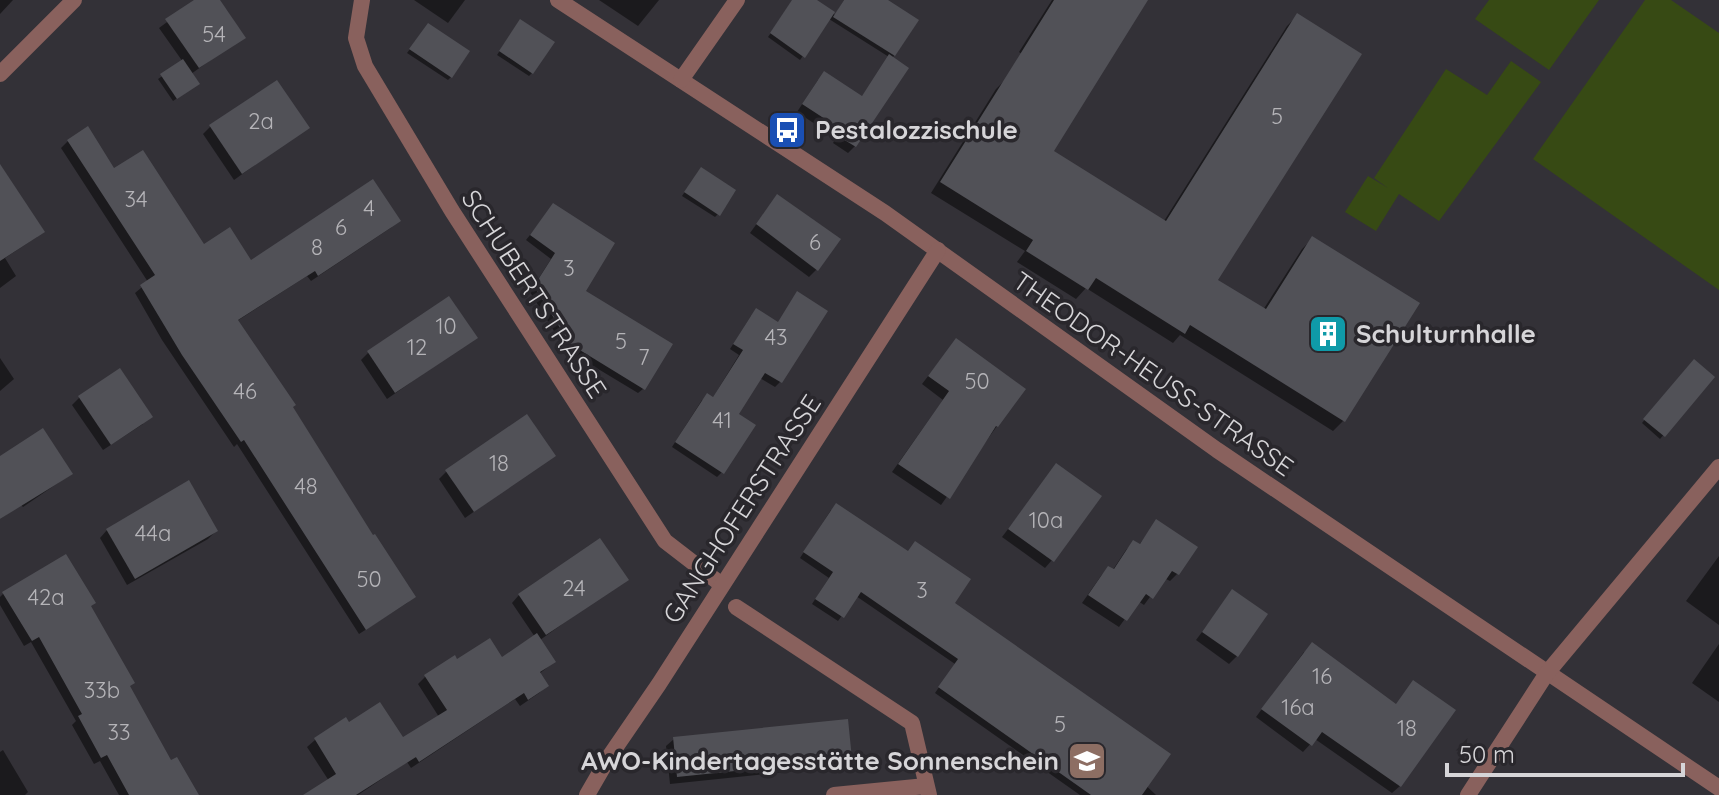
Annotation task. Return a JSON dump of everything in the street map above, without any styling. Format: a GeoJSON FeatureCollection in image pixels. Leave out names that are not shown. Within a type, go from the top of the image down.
{"type":"FeatureCollection","features":[{"type":"Feature","properties":{"kind":"street"},"geometry":{"type":"LineString","coordinates":[[0,74],[74,0]]}},
{"type":"Feature","properties":{"kind":"street","name":"SCHUBERTSTRASSE"},"geometry":{"type":"LineString","coordinates":[[362,0],[356,38],[365,66],[452,211],[665,541],[722,585]]}},
{"type":"Feature","properties":{"kind":"street","name":"THEODOR-HEUSS-STRASSE"},"geometry":{"type":"LineString","coordinates":[[558,0],[938,250],[1217,450],[1719,788]]}},
{"type":"Feature","properties":{"kind":"street"},"geometry":{"type":"LineString","coordinates":[[681,80],[737,0]]}},
{"type":"Feature","properties":{"kind":"street","name":"GANGHOFERSTRASSE"},"geometry":{"type":"LineString","coordinates":[[587,795],[938,250]]}},
{"type":"Feature","properties":{"kind":"street"},"geometry":{"type":"LineString","coordinates":[[1468,795],[1547,673],[1719,467]]}},
{"type":"Feature","properties":{"kind":"street"},"geometry":{"type":"LineString","coordinates":[[736,607],[912,723],[927,791],[834,795]]}},
{"type":"Feature","properties":{"kind":"green space"},"geometry":{"type":"Polygon","coordinates":[[[1489,0],[1599,0],[1549,70],[1475,19],[1489,0]]]}},
{"type":"Feature","properties":{"kind":"green space"},"geometry":{"type":"Polygon","coordinates":[[[1645,0],[1671,0],[1719,33],[1719,290],[1533,159],[1645,0]]]}},
{"type":"Feature","properties":{"kind":"green space"},"geometry":{"type":"Polygon","coordinates":[[[1511,61],[1541,82],[1439,221],[1399,194],[1376,231],[1345,212],[1368,176],[1388,188],[1374,178],[1446,69],[1487,95],[1511,61]]]}},
{"type":"Feature","properties":{"kind":"building"},"geometry":{"type":"Polygon","coordinates":[[[194,0],[220,0],[246,38],[199,68],[165,19],[194,0]]]}},
{"type":"Feature","properties":{"kind":"building"},"geometry":{"type":"Polygon","coordinates":[[[792,0],[817,0],[835,12],[805,58],[770,33],[792,0]]]}},
{"type":"Feature","properties":{"kind":"building"},"geometry":{"type":"Polygon","coordinates":[[[844,0],[888,0],[919,20],[895,56],[833,17],[844,0]]]}},
{"type":"Feature","properties":{"kind":"building"},"geometry":{"type":"Polygon","coordinates":[[[1054,0],[1148,0],[1054,151],[1166,221],[1297,13],[1362,54],[1218,280],[1266,309],[1312,236],[1420,303],[1345,422],[1190,325],[1185,334],[1096,278],[1088,290],[1026,251],[1033,240],[940,182],[1054,0]]]}},
{"type":"Feature","properties":{"kind":"building"},"geometry":{"type":"Polygon","coordinates":[[[520,19],[555,42],[533,74],[499,51],[520,19]]]}},
{"type":"Feature","properties":{"kind":"building"},"geometry":{"type":"Polygon","coordinates":[[[428,23],[470,51],[452,78],[409,49],[428,23]]]}},
{"type":"Feature","properties":{"kind":"building"},"geometry":{"type":"Polygon","coordinates":[[[889,54],[909,68],[856,147],[838,136],[842,130],[802,104],[824,71],[862,96],[889,54]]]}},
{"type":"Feature","properties":{"kind":"building"},"geometry":{"type":"Polygon","coordinates":[[[183,59],[200,84],[177,99],[160,74],[183,59]]]}},
{"type":"Feature","properties":{"kind":"building"},"geometry":{"type":"Polygon","coordinates":[[[277,80],[310,128],[242,174],[209,125],[277,80]]]}},
{"type":"Feature","properties":{"kind":"building"},"geometry":{"type":"Polygon","coordinates":[[[88,126],[114,168],[143,150],[204,244],[230,227],[251,260],[373,179],[401,221],[318,276],[315,271],[238,320],[296,405],[293,407],[373,535],[416,597],[366,630],[244,440],[241,442],[182,355],[140,285],[155,275],[67,140],[88,126]]]}},
{"type":"Feature","properties":{"kind":"building"},"geometry":{"type":"Polygon","coordinates":[[[0,164],[45,232],[0,261],[0,164]]]}},
{"type":"Feature","properties":{"kind":"building"},"geometry":{"type":"Polygon","coordinates":[[[701,167],[736,190],[720,216],[684,192],[701,167]]]}},
{"type":"Feature","properties":{"kind":"building"},"geometry":{"type":"Polygon","coordinates":[[[777,194],[841,239],[818,271],[756,224],[777,194]]]}},
{"type":"Feature","properties":{"kind":"building"},"geometry":{"type":"Polygon","coordinates":[[[553,203],[615,243],[586,291],[673,344],[645,390],[570,344],[534,286],[555,253],[530,235],[553,203]]]}},
{"type":"Feature","properties":{"kind":"building"},"geometry":{"type":"Polygon","coordinates":[[[797,291],[828,311],[782,383],[765,373],[739,414],[756,425],[724,474],[675,442],[707,393],[713,397],[743,350],[733,344],[756,308],[778,322],[797,291]]]}},
{"type":"Feature","properties":{"kind":"building"},"geometry":{"type":"Polygon","coordinates":[[[449,296],[478,338],[395,393],[367,351],[449,296]]]}},
{"type":"Feature","properties":{"kind":"building"},"geometry":{"type":"Polygon","coordinates":[[[956,338],[1026,389],[996,426],[950,499],[898,464],[949,391],[928,376],[956,338]]]}},
{"type":"Feature","properties":{"kind":"building"},"geometry":{"type":"Polygon","coordinates":[[[1694,359],[1715,377],[1665,437],[1643,419],[1694,359]]]}},
{"type":"Feature","properties":{"kind":"building"},"geometry":{"type":"Polygon","coordinates":[[[120,368],[153,417],[111,445],[78,396],[120,368]]]}},
{"type":"Feature","properties":{"kind":"building"},"geometry":{"type":"Polygon","coordinates":[[[527,414],[556,456],[474,512],[445,470],[527,414]]]}},
{"type":"Feature","properties":{"kind":"building"},"geometry":{"type":"Polygon","coordinates":[[[43,428],[73,474],[0,519],[0,456],[43,428]]]}},
{"type":"Feature","properties":{"kind":"building"},"geometry":{"type":"Polygon","coordinates":[[[1056,463],[1102,496],[1054,562],[1008,529],[1056,463]]]}},
{"type":"Feature","properties":{"kind":"building"},"geometry":{"type":"Polygon","coordinates":[[[189,480],[218,531],[135,579],[106,529],[189,480]]]}},
{"type":"Feature","properties":{"kind":"building"},"geometry":{"type":"Polygon","coordinates":[[[836,503],[908,551],[915,541],[971,579],[955,603],[1171,754],[1142,795],[1091,795],[938,687],[958,659],[861,592],[844,618],[815,599],[833,572],[803,552],[836,503]]]}},
{"type":"Feature","properties":{"kind":"building"},"geometry":{"type":"Polygon","coordinates":[[[1156,519],[1198,547],[1179,575],[1172,571],[1153,599],[1146,594],[1127,621],[1088,595],[1108,566],[1114,569],[1133,540],[1140,544],[1156,519]]]}},
{"type":"Feature","properties":{"kind":"building"},"geometry":{"type":"Polygon","coordinates":[[[600,538],[629,580],[546,635],[518,594],[600,538]]]}},
{"type":"Feature","properties":{"kind":"building"},"geometry":{"type":"Polygon","coordinates":[[[66,554],[96,603],[91,606],[135,683],[130,686],[171,760],[177,757],[199,795],[129,795],[107,755],[101,758],[78,716],[82,714],[39,637],[32,641],[2,592],[66,554]]]}},
{"type":"Feature","properties":{"kind":"building"},"geometry":{"type":"Polygon","coordinates":[[[1232,589],[1268,614],[1238,657],[1202,632],[1232,589]]]}},
{"type":"Feature","properties":{"kind":"building"},"geometry":{"type":"Polygon","coordinates":[[[537,633],[556,662],[540,672],[549,686],[528,700],[524,693],[419,762],[416,757],[356,795],[303,795],[336,774],[314,738],[346,717],[349,722],[380,702],[403,737],[447,710],[424,675],[490,638],[502,657],[537,633]]]}},
{"type":"Feature","properties":{"kind":"building"},"geometry":{"type":"Polygon","coordinates":[[[1312,642],[1396,704],[1413,680],[1456,710],[1401,787],[1322,732],[1312,746],[1261,709],[1312,642]]]}},
{"type":"Feature","properties":{"kind":"building"},"geometry":{"type":"Polygon","coordinates":[[[848,719],[852,759],[677,777],[673,737],[848,719]]]}},
{"type":"Feature","properties":{"kind":"place","name":"Pestalozzischule"},"geometry":{"type":"Point","coordinates":[787,130]}},
{"type":"Feature","properties":{"kind":"place","name":"Schulturnhalle"},"geometry":{"type":"Point","coordinates":[1328,334]}},
{"type":"Feature","properties":{"kind":"place","name":"AWO-Kindertagesstätte Sonnenschein"},"geometry":{"type":"Point","coordinates":[1087,761]}}]}
